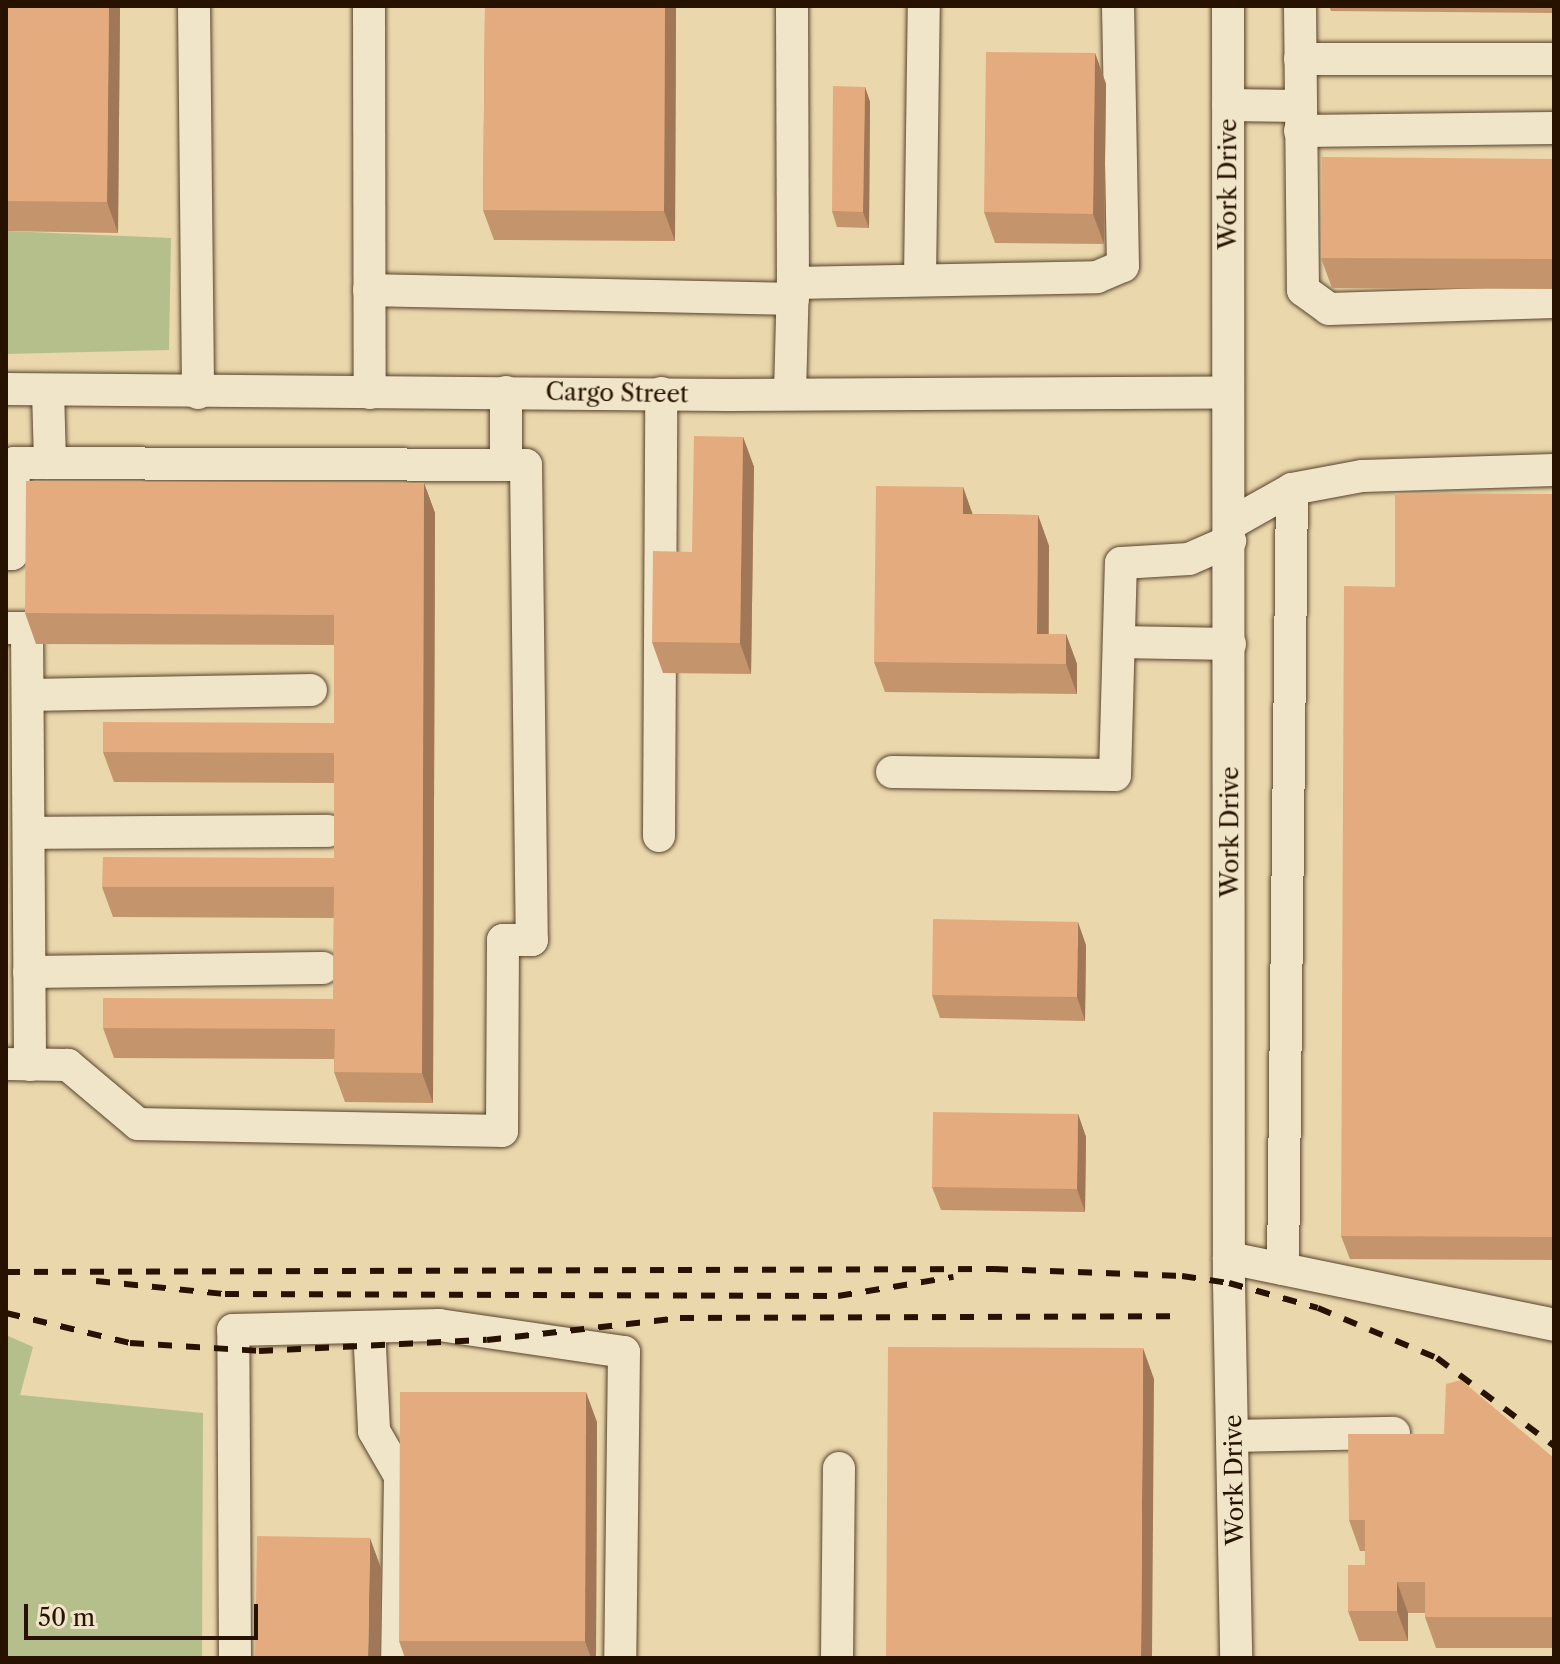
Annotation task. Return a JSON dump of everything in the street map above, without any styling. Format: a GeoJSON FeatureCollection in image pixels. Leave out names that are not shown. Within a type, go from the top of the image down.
{"type":"FeatureCollection","features":[{"type":"Feature","properties":{"kind":"street"},"geometry":{"type":"LineString","coordinates":[[194,6],[198,393]]}},
{"type":"Feature","properties":{"kind":"street"},"geometry":{"type":"LineString","coordinates":[[369,6],[370,393]]}},
{"type":"Feature","properties":{"kind":"street"},"geometry":{"type":"LineString","coordinates":[[790,394],[793,291],[792,6]]}},
{"type":"Feature","properties":{"kind":"street"},"geometry":{"type":"LineString","coordinates":[[920,278],[924,6]]}},
{"type":"Feature","properties":{"kind":"street"},"geometry":{"type":"LineString","coordinates":[[369,290],[793,291],[920,278],[1097,277],[1123,266],[1118,6]]}},
{"type":"Feature","properties":{"kind":"street","name":"Work Drive"},"geometry":{"type":"LineString","coordinates":[[1228,6],[1229,1258],[1236,1658]]}},
{"type":"Feature","properties":{"kind":"street"},"geometry":{"type":"LineString","coordinates":[[1300,6],[1303,290],[1316,303],[1329,309],[1554,302]]}},
{"type":"Feature","properties":{"kind":"street"},"geometry":{"type":"LineString","coordinates":[[1300,59],[1554,59]]}},
{"type":"Feature","properties":{"kind":"street"},"geometry":{"type":"LineString","coordinates":[[1228,105],[1300,118],[1554,128]]}},
{"type":"Feature","properties":{"kind":"street","name":"Cargo Street"},"geometry":{"type":"LineString","coordinates":[[6,389],[198,393],[1228,392]]}},
{"type":"Feature","properties":{"kind":"street"},"geometry":{"type":"LineString","coordinates":[[48,390],[50,463]]}},
{"type":"Feature","properties":{"kind":"street"},"geometry":{"type":"LineString","coordinates":[[506,392],[506,465]]}},
{"type":"Feature","properties":{"kind":"street"},"geometry":{"type":"LineString","coordinates":[[659,836],[661,393]]}},
{"type":"Feature","properties":{"kind":"street"},"geometry":{"type":"LineString","coordinates":[[6,554],[12,554],[14,463],[526,465],[532,940],[503,940],[502,1131],[138,1124],[68,1065],[18,1065],[29,972],[27,628],[6,628]]}},
{"type":"Feature","properties":{"kind":"street"},"geometry":{"type":"LineString","coordinates":[[892,772],[1115,775],[1121,563],[1189,559],[1292,489],[1362,476],[1554,470]]}},
{"type":"Feature","properties":{"kind":"street"},"geometry":{"type":"LineString","coordinates":[[1283,1269],[1292,489]]}},
{"type":"Feature","properties":{"kind":"street"},"geometry":{"type":"LineString","coordinates":[[1119,642],[1230,644]]}},
{"type":"Feature","properties":{"kind":"street"},"geometry":{"type":"LineString","coordinates":[[28,695],[311,690]]}},
{"type":"Feature","properties":{"kind":"street"},"geometry":{"type":"LineString","coordinates":[[29,833],[328,831]]}},
{"type":"Feature","properties":{"kind":"street"},"geometry":{"type":"LineString","coordinates":[[29,972],[323,968]]}},
{"type":"Feature","properties":{"kind":"street"},"geometry":{"type":"LineString","coordinates":[[1229,1258],[1554,1325]]}},
{"type":"Feature","properties":{"kind":"street"},"geometry":{"type":"LineString","coordinates":[[235,1658],[233,1330],[439,1325],[624,1352],[620,1658]]}},
{"type":"Feature","properties":{"kind":"street"},"geometry":{"type":"LineString","coordinates":[[369,1327],[374,1431],[400,1476],[397,1658]]}},
{"type":"Feature","properties":{"kind":"street"},"geometry":{"type":"LineString","coordinates":[[1233,1436],[1394,1433]]}},
{"type":"Feature","properties":{"kind":"street"},"geometry":{"type":"LineString","coordinates":[[837,1658],[839,1468]]}},
{"type":"Feature","properties":{"kind":"green space"},"geometry":{"type":"Polygon","coordinates":[[[6,231],[171,238],[169,350],[6,354],[6,231]]]}},
{"type":"Feature","properties":{"kind":"green space"},"geometry":{"type":"Polygon","coordinates":[[[6,1335],[33,1347],[20,1395],[203,1413],[202,1658],[6,1658],[6,1335]]]}},
{"type":"Feature","properties":{"kind":"building"},"geometry":{"type":"Polygon","coordinates":[[[6,6],[109,6],[107,202],[6,201],[6,6]]]}},
{"type":"Feature","properties":{"kind":"building"},"geometry":{"type":"Polygon","coordinates":[[[485,6],[665,6],[664,211],[483,210],[485,6]]]}},
{"type":"Feature","properties":{"kind":"building"},"geometry":{"type":"Polygon","coordinates":[[[986,52],[1095,53],[1093,214],[984,212],[986,52]]]}},
{"type":"Feature","properties":{"kind":"building"},"geometry":{"type":"Polygon","coordinates":[[[833,86],[865,87],[863,212],[832,211],[833,86]]]}},
{"type":"Feature","properties":{"kind":"building"},"geometry":{"type":"Polygon","coordinates":[[[1322,157],[1554,159],[1554,259],[1321,258],[1322,157]]]}},
{"type":"Feature","properties":{"kind":"building"},"geometry":{"type":"Polygon","coordinates":[[[694,436],[743,437],[740,643],[652,642],[653,551],[692,552],[694,436]]]}},
{"type":"Feature","properties":{"kind":"building"},"geometry":{"type":"Polygon","coordinates":[[[26,481],[424,483],[422,1073],[334,1072],[335,1029],[103,1028],[103,998],[333,999],[334,887],[102,887],[103,857],[334,858],[334,753],[103,752],[103,722],[334,723],[334,615],[25,613],[26,481]]]}},
{"type":"Feature","properties":{"kind":"building"},"geometry":{"type":"Polygon","coordinates":[[[876,486],[963,487],[963,514],[1038,515],[1037,634],[1066,634],[1066,664],[874,662],[876,486]]]}},
{"type":"Feature","properties":{"kind":"building"},"geometry":{"type":"Polygon","coordinates":[[[1395,493],[1554,494],[1554,1237],[1341,1236],[1344,586],[1395,587],[1395,493]]]}},
{"type":"Feature","properties":{"kind":"building"},"geometry":{"type":"Polygon","coordinates":[[[933,919],[1078,922],[1077,997],[932,995],[933,919]]]}},
{"type":"Feature","properties":{"kind":"building"},"geometry":{"type":"Polygon","coordinates":[[[933,1112],[1078,1114],[1077,1189],[932,1187],[933,1112]]]}},
{"type":"Feature","properties":{"kind":"building"},"geometry":{"type":"Polygon","coordinates":[[[888,1347],[1143,1348],[1141,1658],[886,1658],[888,1347]]]}},
{"type":"Feature","properties":{"kind":"building"},"geometry":{"type":"Polygon","coordinates":[[[1461,1380],[1554,1458],[1554,1617],[1425,1617],[1425,1582],[1397,1582],[1397,1611],[1348,1611],[1348,1565],[1365,1565],[1365,1520],[1349,1520],[1348,1434],[1444,1434],[1446,1384],[1461,1380]]]}},
{"type":"Feature","properties":{"kind":"building"},"geometry":{"type":"Polygon","coordinates":[[[400,1392],[586,1392],[585,1641],[399,1641],[400,1392]]]}},
{"type":"Feature","properties":{"kind":"building"},"geometry":{"type":"Polygon","coordinates":[[[257,1536],[370,1538],[368,1658],[255,1658],[257,1536]]]}},
{"type":"Feature","properties":{"kind":"railway"},"geometry":{"type":"LineString","coordinates":[[6,1272],[994,1269],[1182,1276],[1229,1283],[1318,1308],[1437,1358],[1554,1446]]}},
{"type":"Feature","properties":{"kind":"railway"},"geometry":{"type":"LineString","coordinates":[[96,1281],[225,1294],[838,1296],[953,1277]]}},
{"type":"Feature","properties":{"kind":"railway"},"geometry":{"type":"LineString","coordinates":[[6,1313],[130,1343],[259,1351],[487,1340],[680,1318],[1171,1316]]}}]}
